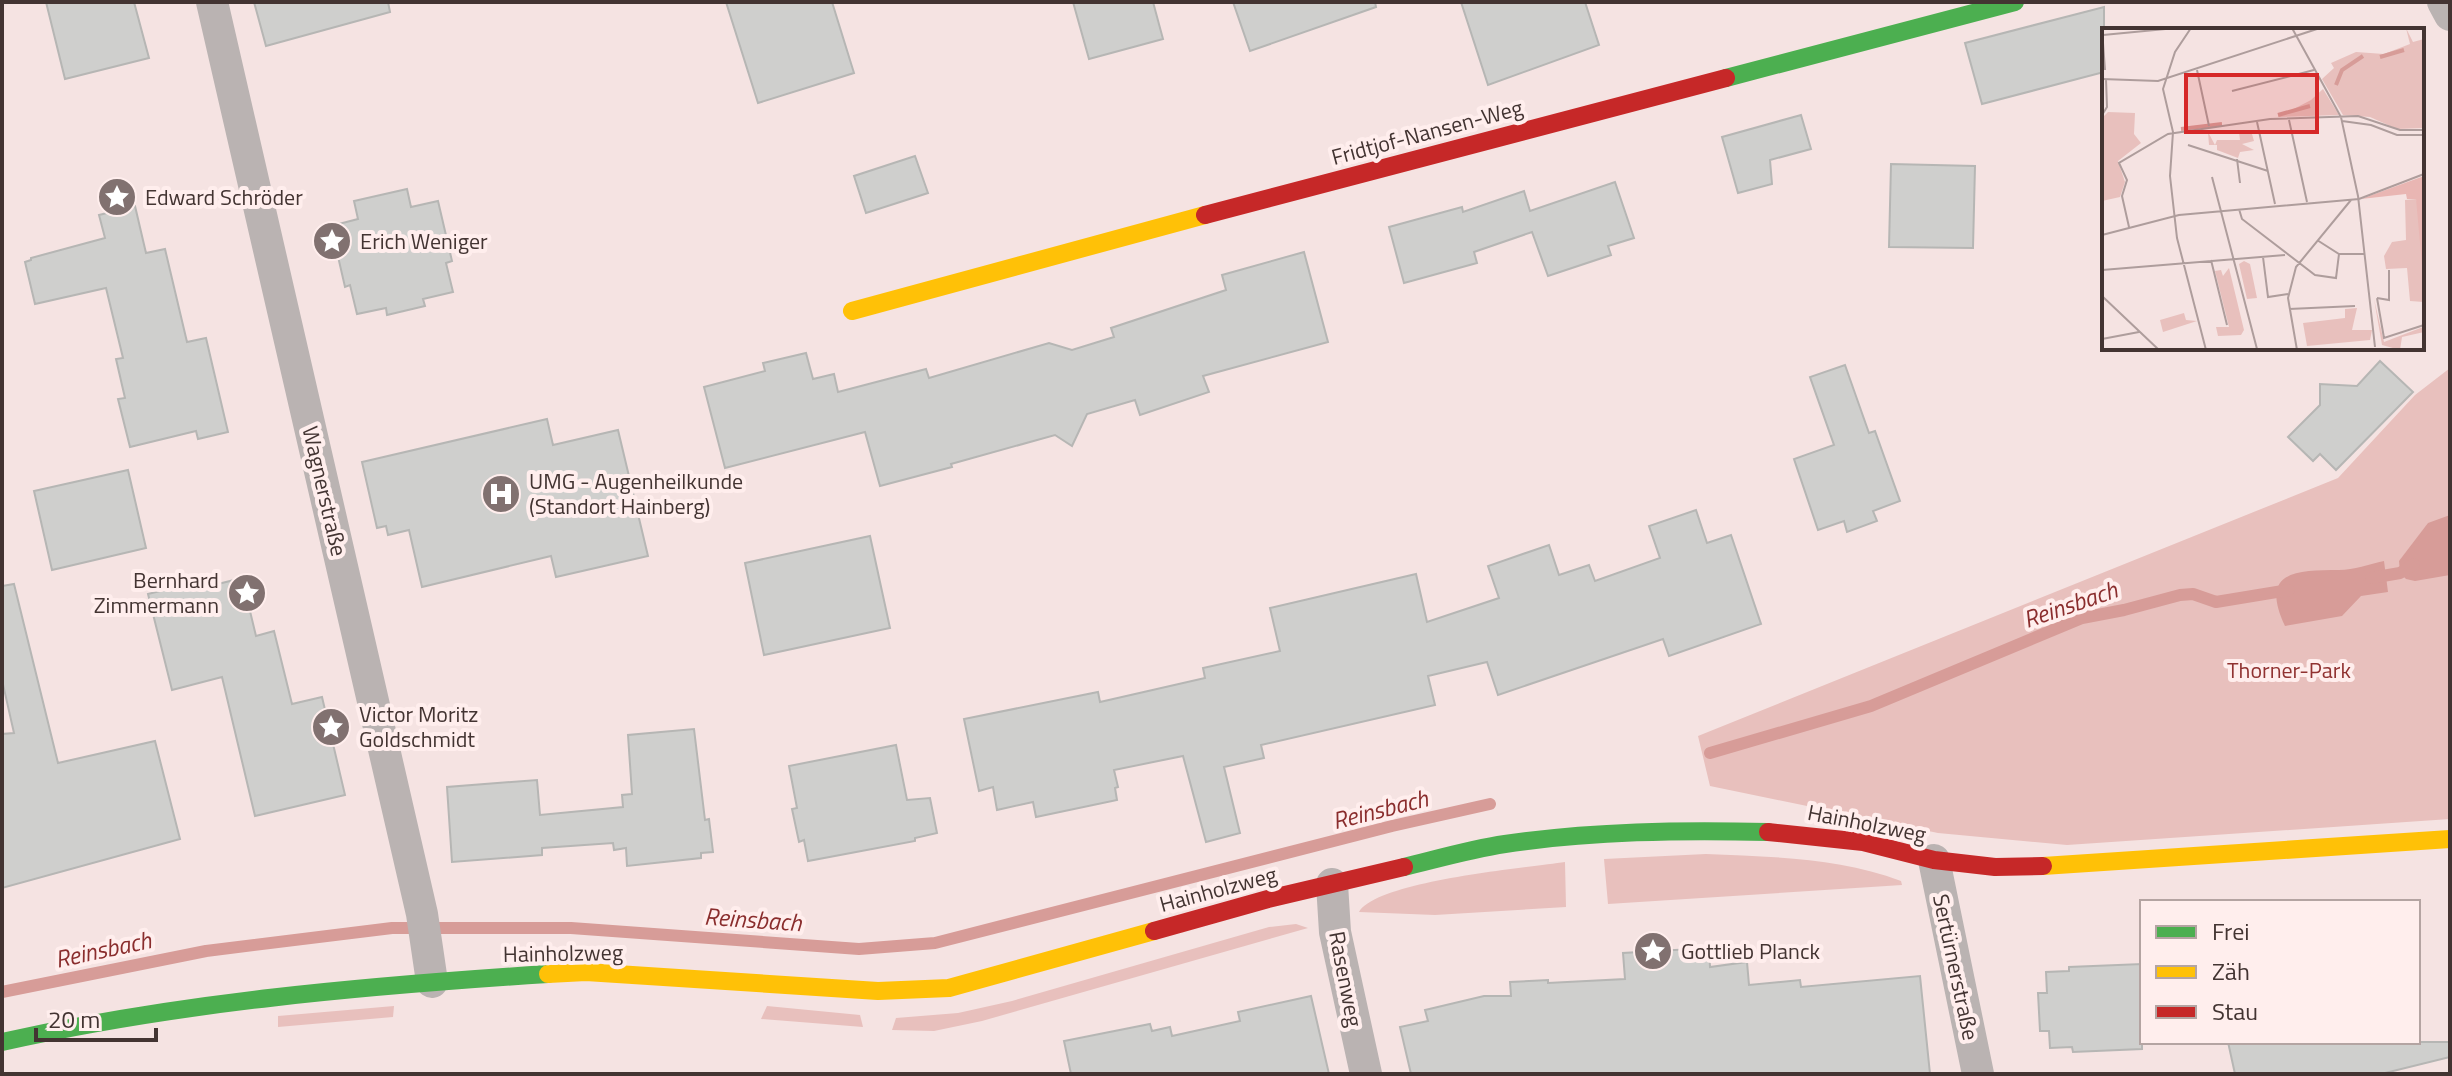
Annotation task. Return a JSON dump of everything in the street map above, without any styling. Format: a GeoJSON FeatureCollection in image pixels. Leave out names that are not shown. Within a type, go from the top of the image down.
{"type":"FeatureCollection","features":[{"type":"Feature","properties":{"kind":"street","name":"Wagnerstraße"},"geometry":{"type":"LineString","coordinates":[[212,2],[424,927],[432,982]]}},
{"type":"Feature","properties":{"kind":"street","name":"Fridtjof-Nansen-Weg"},"geometry":{"type":"LineString","coordinates":[[852,311],[1195,217],[2015,2]]}},
{"type":"Feature","properties":{"kind":"street"},"geometry":{"type":"LineString","coordinates":[[2443,2],[2450,15]]}},
{"type":"Feature","properties":{"kind":"street","name":"Hainholzweg"},"geometry":{"type":"LineString","coordinates":[[2,1042],[174,1009],[432,982],[586,972],[878,991],[949,988],[1332,884],[1503,844],[1574,836],[1683,831],[1786,832],[1863,842],[1934,860],[1995,867],[2450,839]]}},
{"type":"Feature","properties":{"kind":"street","name":"Sertürnerstraße"},"geometry":{"type":"LineString","coordinates":[[1934,860],[1978,1074]]}},
{"type":"Feature","properties":{"kind":"street","name":"Rasenweg"},"geometry":{"type":"LineString","coordinates":[[1332,884],[1335,932],[1366,1074]]}},
{"type":"Feature","properties":{"kind":"green space","name":"Thorner-Park"},"geometry":{"type":"Polygon","coordinates":[[[2450,368],[2450,819],[2067,845],[1938,833],[1710,786],[1698,736],[2338,478],[2415,395],[2450,368]]]}},
{"type":"Feature","properties":{"kind":"green space"},"geometry":{"type":"Polygon","coordinates":[[[1706,854],[1829,863],[1877,873],[1901,881],[1902,885],[1608,904],[1604,859],[1706,854]]]}},
{"type":"Feature","properties":{"kind":"green space"},"geometry":{"type":"Polygon","coordinates":[[[1565,862],[1566,907],[1435,915],[1359,912],[1371,901],[1422,884],[1565,862]]]}},
{"type":"Feature","properties":{"kind":"green space"},"geometry":{"type":"Polygon","coordinates":[[[1296,924],[1308,928],[982,1021],[934,1031],[892,1030],[896,1018],[958,1013],[1012,1001],[1269,927],[1296,924]]]}},
{"type":"Feature","properties":{"kind":"green space"},"geometry":{"type":"Polygon","coordinates":[[[394,1006],[393,1017],[278,1027],[278,1016],[394,1006]]]}},
{"type":"Feature","properties":{"kind":"green space"},"geometry":{"type":"Polygon","coordinates":[[[767,1006],[860,1015],[863,1027],[761,1019],[767,1006]]]}},
{"type":"Feature","properties":{"kind":"shaded area"},"geometry":{"type":"Polygon","coordinates":[[[2450,515],[2450,575],[2415,581],[2406,579],[2400,573],[2399,561],[2428,523],[2450,515]]]}},
{"type":"Feature","properties":{"kind":"shaded area"},"geometry":{"type":"Polygon","coordinates":[[[2384,561],[2388,592],[2361,596],[2342,616],[2285,626],[2276,594],[2279,584],[2286,577],[2309,571],[2350,569],[2384,561]]]}},
{"type":"Feature","properties":{"kind":"building"},"geometry":{"type":"Polygon","coordinates":[[[46,2],[134,2],[149,58],[65,79],[46,2]]]}},
{"type":"Feature","properties":{"kind":"building"},"geometry":{"type":"Polygon","coordinates":[[[254,2],[388,2],[390,12],[266,46],[254,2]]]}},
{"type":"Feature","properties":{"kind":"building"},"geometry":{"type":"Polygon","coordinates":[[[726,2],[832,2],[854,73],[758,103],[726,2]]]}},
{"type":"Feature","properties":{"kind":"building"},"geometry":{"type":"Polygon","coordinates":[[[1073,2],[1153,2],[1163,39],[1089,59],[1073,2]]]}},
{"type":"Feature","properties":{"kind":"building"},"geometry":{"type":"Polygon","coordinates":[[[1233,2],[1375,2],[1376,7],[1250,51],[1233,2]]]}},
{"type":"Feature","properties":{"kind":"building"},"geometry":{"type":"Polygon","coordinates":[[[1461,2],[1585,2],[1599,45],[1488,85],[1461,2]]]}},
{"type":"Feature","properties":{"kind":"building"},"geometry":{"type":"Polygon","coordinates":[[[2104,7],[2102,73],[1982,104],[1965,43],[2104,7]]]}},
{"type":"Feature","properties":{"kind":"building"},"geometry":{"type":"Polygon","coordinates":[[[1801,115],[1811,149],[1770,160],[1772,184],[1738,193],[1722,137],[1801,115]]]}},
{"type":"Feature","properties":{"kind":"building"},"geometry":{"type":"Polygon","coordinates":[[[915,156],[928,193],[866,213],[854,176],[915,156]]]}},
{"type":"Feature","properties":{"kind":"building"},"geometry":{"type":"Polygon","coordinates":[[[1891,164],[1975,166],[1973,248],[1889,247],[1891,164]]]}},
{"type":"Feature","properties":{"kind":"building"},"geometry":{"type":"Polygon","coordinates":[[[1615,182],[1634,238],[1608,246],[1611,255],[1548,276],[1532,232],[1474,252],[1477,263],[1404,283],[1389,227],[1462,207],[1463,212],[1524,191],[1530,211],[1615,182]]]}},
{"type":"Feature","properties":{"kind":"building"},"geometry":{"type":"Polygon","coordinates":[[[407,189],[411,207],[438,201],[452,261],[446,263],[453,292],[423,299],[425,306],[387,315],[386,308],[357,314],[350,285],[345,287],[331,226],[358,219],[354,201],[407,189]]]}},
{"type":"Feature","properties":{"kind":"building"},"geometry":{"type":"Polygon","coordinates":[[[135,206],[146,253],[165,249],[187,342],[206,338],[228,432],[198,439],[196,431],[130,447],[118,399],[125,398],[116,359],[123,358],[106,288],[35,304],[25,262],[105,238],[99,215],[135,206]]]}},
{"type":"Feature","properties":{"kind":"building"},"geometry":{"type":"Polygon","coordinates":[[[1304,252],[1328,342],[1203,376],[1209,392],[1140,415],[1135,400],[1087,414],[1072,446],[1055,435],[880,486],[865,432],[725,468],[704,387],[765,371],[763,363],[806,353],[813,379],[834,374],[838,392],[926,369],[929,378],[1049,343],[1072,350],[1114,337],[1111,328],[1226,290],[1222,275],[1304,252]]]}},
{"type":"Feature","properties":{"kind":"building"},"geometry":{"type":"Polygon","coordinates":[[[2380,361],[2413,392],[2336,470],[2320,454],[2313,461],[2288,437],[2320,405],[2320,384],[2357,386],[2380,361]]]}},
{"type":"Feature","properties":{"kind":"building"},"geometry":{"type":"Polygon","coordinates":[[[1845,365],[1869,433],[1875,431],[1900,501],[1873,511],[1877,521],[1847,532],[1844,521],[1818,530],[1794,459],[1834,445],[1810,377],[1845,365]]]}},
{"type":"Feature","properties":{"kind":"building","name":"UMG - Augenheilkunde (Standort Hainberg)"},"geometry":{"type":"Polygon","coordinates":[[[547,419],[553,445],[618,430],[648,556],[556,577],[551,556],[422,587],[409,530],[388,535],[386,526],[377,528],[362,462],[547,419]]]}},
{"type":"Feature","properties":{"kind":"building"},"geometry":{"type":"Polygon","coordinates":[[[128,470],[146,548],[52,570],[34,491],[128,470]]]}},
{"type":"Feature","properties":{"kind":"building"},"geometry":{"type":"Polygon","coordinates":[[[1696,510],[1707,543],[1731,535],[1761,624],[1669,656],[1663,639],[1498,695],[1487,662],[1428,676],[1435,705],[1261,745],[1264,758],[1224,767],[1240,833],[1206,842],[1183,756],[1114,770],[1117,800],[1036,817],[1033,802],[997,810],[993,787],[979,791],[964,719],[1098,692],[1100,702],[1205,678],[1203,668],[1280,651],[1270,608],[1416,574],[1427,622],[1499,598],[1488,566],[1549,545],[1559,575],[1589,565],[1595,581],[1660,558],[1649,526],[1696,510]]]}},
{"type":"Feature","properties":{"kind":"building"},"geometry":{"type":"Polygon","coordinates":[[[870,536],[890,628],[764,655],[745,563],[870,536]]]}},
{"type":"Feature","properties":{"kind":"building"},"geometry":{"type":"Polygon","coordinates":[[[242,578],[256,636],[274,631],[292,704],[322,697],[345,795],[255,816],[222,677],[172,690],[148,594],[204,580],[206,587],[242,578]]]}},
{"type":"Feature","properties":{"kind":"building"},"geometry":{"type":"Polygon","coordinates":[[[14,584],[58,763],[155,741],[180,839],[2,888],[2,734],[14,733],[2,680],[2,586],[14,584]]]}},
{"type":"Feature","properties":{"kind":"building"},"geometry":{"type":"Polygon","coordinates":[[[694,729],[705,820],[709,819],[713,852],[701,853],[701,858],[627,866],[626,848],[614,850],[613,843],[542,848],[542,855],[452,862],[447,787],[537,780],[540,815],[623,807],[622,795],[632,794],[628,735],[694,729]]]}},
{"type":"Feature","properties":{"kind":"building"},"geometry":{"type":"Polygon","coordinates":[[[896,745],[907,800],[930,798],[937,833],[915,838],[915,841],[808,861],[804,840],[799,842],[792,809],[797,808],[789,766],[896,745]]]}},
{"type":"Feature","properties":{"kind":"building"},"geometry":{"type":"Polygon","coordinates":[[[1709,948],[1710,967],[1747,962],[1749,985],[1800,980],[1801,987],[1920,976],[1930,1074],[1411,1074],[1400,1027],[1428,1021],[1425,1010],[1484,996],[1511,996],[1510,982],[1625,979],[1623,953],[1709,948]]]}},
{"type":"Feature","properties":{"kind":"building"},"geometry":{"type":"Polygon","coordinates":[[[2140,964],[2142,1049],[2073,1052],[2072,1047],[2050,1048],[2049,1031],[2040,1031],[2038,993],[2047,993],[2046,972],[2069,971],[2069,967],[2140,964]]]}},
{"type":"Feature","properties":{"kind":"building"},"geometry":{"type":"Polygon","coordinates":[[[1311,996],[1329,1074],[1071,1074],[1064,1041],[1150,1024],[1152,1031],[1170,1027],[1172,1036],[1240,1021],[1238,1012],[1311,996]]]}},
{"type":"Feature","properties":{"kind":"building"},"geometry":{"type":"Polygon","coordinates":[[[2450,1042],[2450,1057],[2381,1074],[2235,1074],[2228,1044],[2450,1042]]]}},
{"type":"Feature","properties":{"kind":"waterway","name":"Reinsbach"},"geometry":{"type":"LineString","coordinates":[[2371,578],[2400,573],[2414,564]]}},
{"type":"Feature","properties":{"kind":"waterway","name":"Reinsbach"},"geometry":{"type":"LineString","coordinates":[[1710,753],[1871,706],[2082,618],[2180,595],[2193,594],[2216,602],[2289,590]]}},
{"type":"Feature","properties":{"kind":"waterway","name":"Reinsbach"},"geometry":{"type":"LineString","coordinates":[[2,992],[206,951],[392,928],[571,928],[859,949],[935,943],[1392,826],[1490,804]]}},
{"type":"Feature","properties":{"kind":"traffic: fast"},"geometry":{"type":"LineString","coordinates":[[1726,78],[2015,2]]}},
{"type":"Feature","properties":{"kind":"traffic: fast"},"geometry":{"type":"LineString","coordinates":[[1404,867],[1492,846],[1571,836],[1669,831],[1768,832]]}},
{"type":"Feature","properties":{"kind":"traffic: fast"},"geometry":{"type":"LineString","coordinates":[[2,1042],[205,1006],[411,984],[548,974]]}},
{"type":"Feature","properties":{"kind":"traffic: slow"},"geometry":{"type":"LineString","coordinates":[[852,311],[1205,215]]}},
{"type":"Feature","properties":{"kind":"traffic: slow"},"geometry":{"type":"LineString","coordinates":[[2043,866],[2450,839]]}},
{"type":"Feature","properties":{"kind":"traffic: slow"},"geometry":{"type":"LineString","coordinates":[[548,974],[586,972],[878,991],[949,988],[1154,931]]}},
{"type":"Feature","properties":{"kind":"traffic: jam"},"geometry":{"type":"LineString","coordinates":[[1205,215],[1726,78]]}},
{"type":"Feature","properties":{"kind":"traffic: jam"},"geometry":{"type":"LineString","coordinates":[[1768,832],[1863,842],[1934,860],[1995,867],[2043,866]]}},
{"type":"Feature","properties":{"kind":"traffic: jam"},"geometry":{"type":"LineString","coordinates":[[1154,931],[1268,899],[1404,867]]}},
{"type":"Feature","properties":{"kind":"place","name":"Edward Schröder"},"geometry":{"type":"Point","coordinates":[117,197]}},
{"type":"Feature","properties":{"kind":"place","name":"Erich Weniger"},"geometry":{"type":"Point","coordinates":[332,241]}},
{"type":"Feature","properties":{"kind":"place","name":"UMG - Augenheilkunde (Standort Hainberg)"},"geometry":{"type":"Point","coordinates":[501,494]}},
{"type":"Feature","properties":{"kind":"place","name":"Bernhard Zimmermann"},"geometry":{"type":"Point","coordinates":[247,593]}},
{"type":"Feature","properties":{"kind":"place","name":"Victor Moritz Goldschmidt"},"geometry":{"type":"Point","coordinates":[331,727]}},
{"type":"Feature","properties":{"kind":"place","name":"Gottlieb Planck"},"geometry":{"type":"Point","coordinates":[1653,951]}}]}
